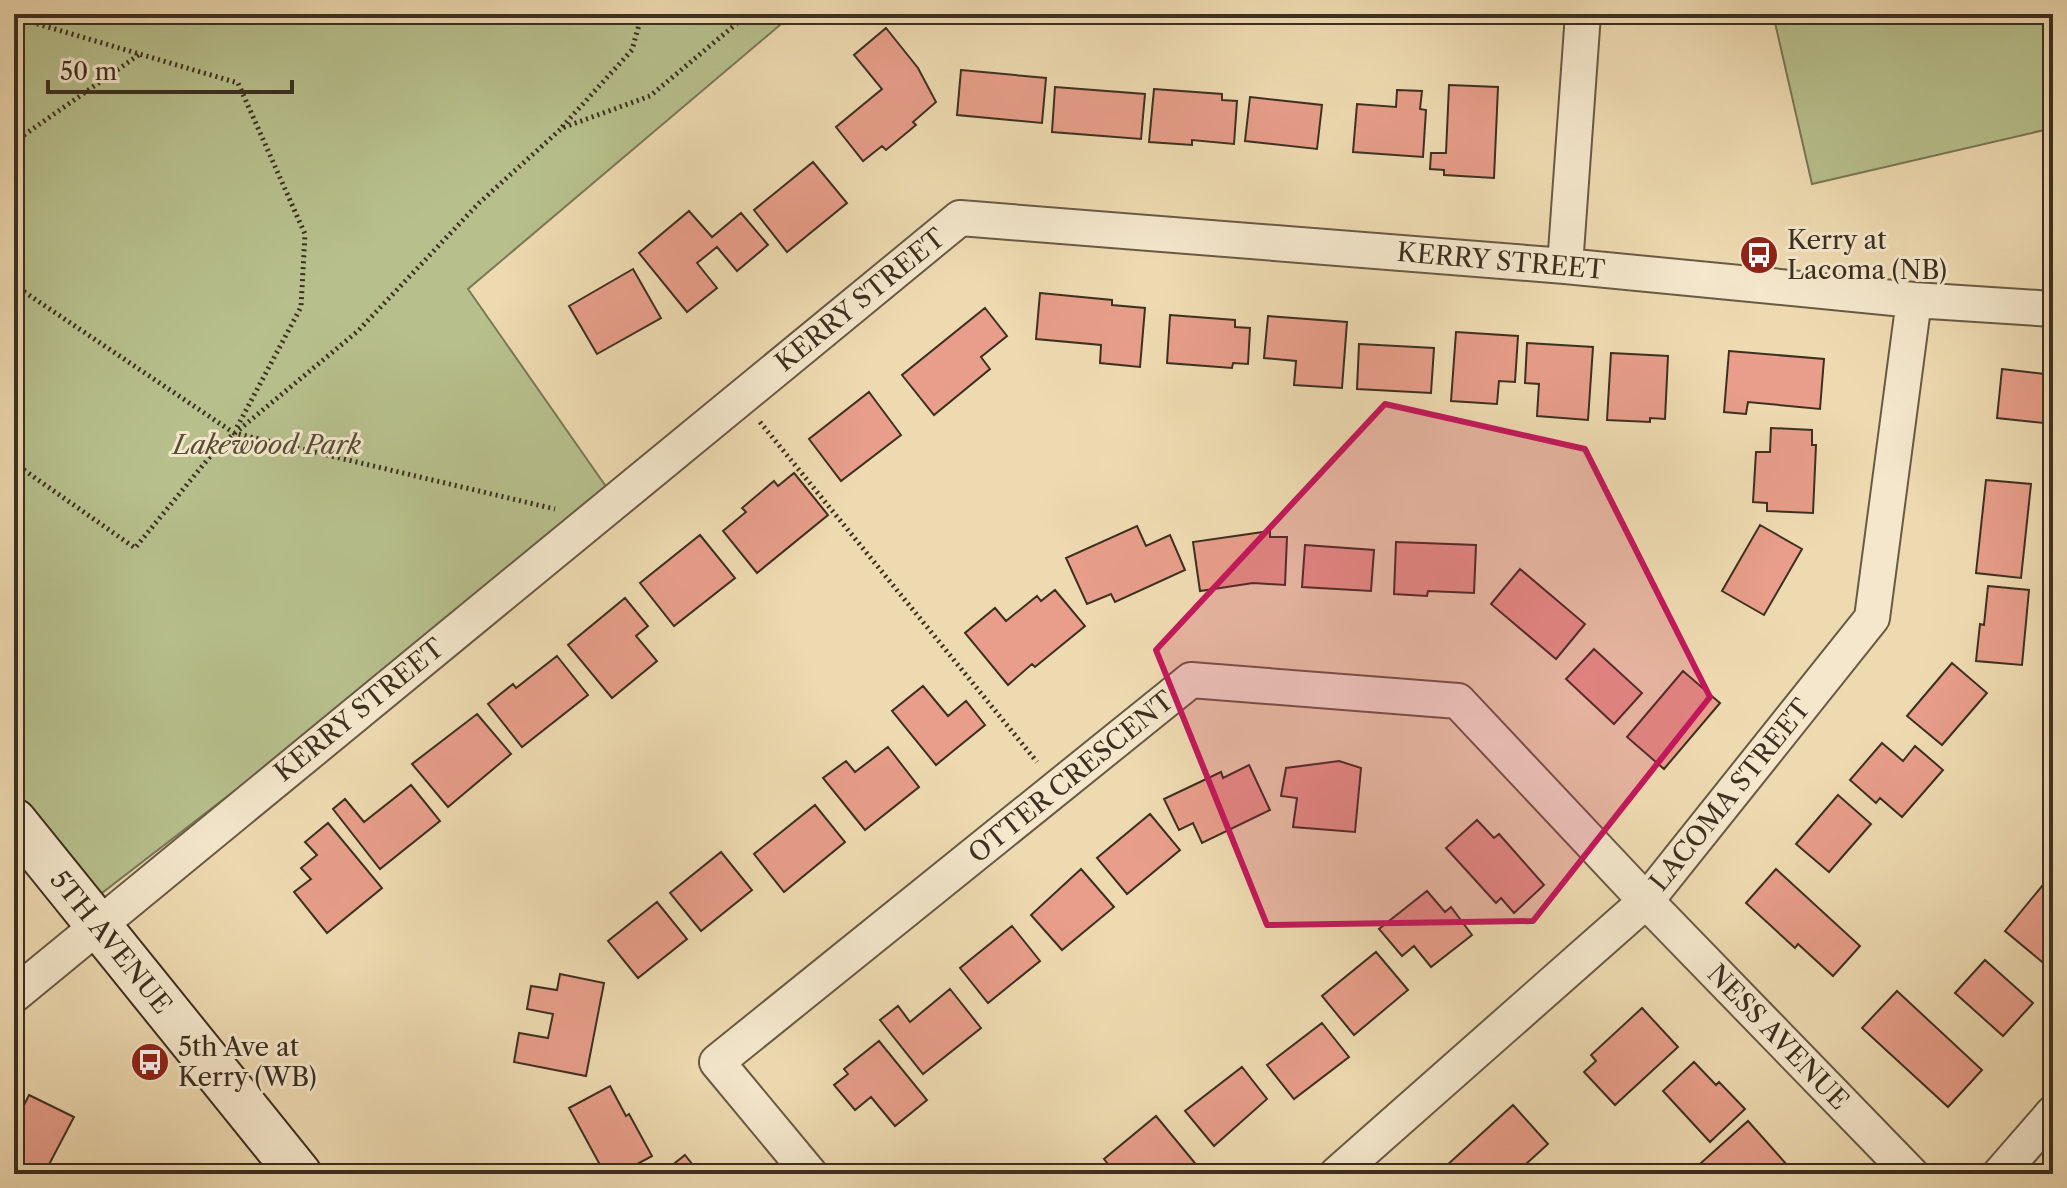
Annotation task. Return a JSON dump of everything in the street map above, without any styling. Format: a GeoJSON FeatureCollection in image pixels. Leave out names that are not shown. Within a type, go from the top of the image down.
{"type":"FeatureCollection","features":[{"type":"Feature","properties":{"kind":"main road","name":"5TH AVENUE"},"geometry":{"type":"LineString","coordinates":[[14,821],[299,1174]]}},
{"type":"Feature","properties":{"kind":"street"},"geometry":{"type":"LineString","coordinates":[[1565,266],[1583,14]]}},
{"type":"Feature","properties":{"kind":"street","name":"KERRY STREET"},"geometry":{"type":"LineString","coordinates":[[14,995],[960,218],[1565,266],[1914,300],[2053,309]]}},
{"type":"Feature","properties":{"kind":"street","name":"LACOMA STREET"},"geometry":{"type":"LineString","coordinates":[[1341,1173],[1646,901],[1872,618],[1914,300]]}},
{"type":"Feature","properties":{"kind":"street","name":"OTTER CRESCENT"},"geometry":{"type":"LineString","coordinates":[[810,1174],[717,1062],[1191,680],[1458,701],[1646,901]]}},
{"type":"Feature","properties":{"kind":"street","name":"NESS AVENUE"},"geometry":{"type":"LineString","coordinates":[[1646,901],[1911,1174]]}},
{"type":"Feature","properties":{"kind":"street"},"geometry":{"type":"LineString","coordinates":[[2000,1174],[2053,1113]]}},
{"type":"Feature","properties":{"kind":"path"},"geometry":{"type":"LineString","coordinates":[[14,463],[135,548],[217,448],[358,331],[479,203],[562,128],[632,50],[642,14]]}},
{"type":"Feature","properties":{"kind":"path"},"geometry":{"type":"LineString","coordinates":[[562,128],[650,96],[748,14]]}},
{"type":"Feature","properties":{"kind":"path"},"geometry":{"type":"LineString","coordinates":[[14,17],[238,83],[305,234],[301,307],[234,433]]}},
{"type":"Feature","properties":{"kind":"path"},"geometry":{"type":"LineString","coordinates":[[14,142],[140,54]]}},
{"type":"Feature","properties":{"kind":"path"},"geometry":{"type":"LineString","coordinates":[[14,285],[234,433],[556,510]]}},
{"type":"Feature","properties":{"kind":"path"},"geometry":{"type":"LineString","coordinates":[[740,398],[1057,787]]}},
{"type":"Feature","properties":{"kind":"highlighted area"},"geometry":{"type":"Polygon","coordinates":[[[1385,404],[1585,449],[1710,697],[1533,921],[1267,925],[1156,650],[1385,404]]]}},
{"type":"Feature","properties":{"kind":"green space","name":"Lakewood Park"},"geometry":{"type":"Polygon","coordinates":[[[14,14],[793,14],[468,289],[614,498],[76,913],[14,836],[14,14]]]}},
{"type":"Feature","properties":{"kind":"green space"},"geometry":{"type":"Polygon","coordinates":[[[1773,14],[2053,14],[2053,128],[1812,184],[1773,14]]]}},
{"type":"Feature","properties":{"kind":"building"},"geometry":{"type":"Polygon","coordinates":[[[886,28],[918,68],[936,102],[913,122],[916,125],[886,150],[882,146],[863,161],[836,127],[882,89],[854,55],[886,28]]]}},
{"type":"Feature","properties":{"kind":"building"},"geometry":{"type":"Polygon","coordinates":[[[961,70],[1046,78],[1042,123],[957,115],[961,70]]]}},
{"type":"Feature","properties":{"kind":"building"},"geometry":{"type":"Polygon","coordinates":[[[1449,85],[1498,87],[1494,178],[1444,175],[1444,170],[1430,169],[1431,153],[1446,153],[1449,85]]]}},
{"type":"Feature","properties":{"kind":"building"},"geometry":{"type":"Polygon","coordinates":[[[1055,87],[1145,94],[1141,139],[1052,132],[1055,87]]]}},
{"type":"Feature","properties":{"kind":"building"},"geometry":{"type":"Polygon","coordinates":[[[1154,89],[1222,94],[1222,100],[1237,101],[1234,144],[1192,140],[1192,145],[1149,142],[1154,89]]]}},
{"type":"Feature","properties":{"kind":"building"},"geometry":{"type":"Polygon","coordinates":[[[1397,90],[1422,91],[1420,109],[1426,110],[1423,157],[1353,152],[1357,104],[1396,107],[1397,90]]]}},
{"type":"Feature","properties":{"kind":"building"},"geometry":{"type":"Polygon","coordinates":[[[1250,97],[1322,105],[1317,149],[1245,141],[1250,97]]]}},
{"type":"Feature","properties":{"kind":"building"},"geometry":{"type":"Polygon","coordinates":[[[813,162],[847,203],[787,252],[754,210],[813,162]]]}},
{"type":"Feature","properties":{"kind":"building"},"geometry":{"type":"Polygon","coordinates":[[[689,211],[712,237],[741,213],[768,245],[737,271],[717,247],[697,263],[717,288],[687,312],[639,253],[689,211]]]}},
{"type":"Feature","properties":{"kind":"building"},"geometry":{"type":"Polygon","coordinates":[[[633,269],[661,318],[597,354],[569,306],[633,269]]]}},
{"type":"Feature","properties":{"kind":"building"},"geometry":{"type":"Polygon","coordinates":[[[1040,293],[1112,300],[1112,305],[1145,308],[1140,367],[1100,363],[1101,345],[1036,339],[1040,293]]]}},
{"type":"Feature","properties":{"kind":"building"},"geometry":{"type":"Polygon","coordinates":[[[985,308],[1007,336],[981,357],[990,369],[934,415],[902,375],[985,308]]]}},
{"type":"Feature","properties":{"kind":"building"},"geometry":{"type":"Polygon","coordinates":[[[1170,315],[1235,320],[1235,327],[1250,328],[1248,364],[1233,363],[1232,368],[1167,363],[1170,315]]]}},
{"type":"Feature","properties":{"kind":"building"},"geometry":{"type":"Polygon","coordinates":[[[1268,316],[1347,322],[1342,388],[1294,385],[1296,361],[1264,358],[1268,316]]]}},
{"type":"Feature","properties":{"kind":"building"},"geometry":{"type":"Polygon","coordinates":[[[1456,332],[1518,336],[1515,382],[1499,381],[1497,404],[1451,401],[1456,332]]]}},
{"type":"Feature","properties":{"kind":"building"},"geometry":{"type":"Polygon","coordinates":[[[1527,343],[1593,347],[1588,420],[1537,416],[1539,384],[1525,383],[1527,343]]]}},
{"type":"Feature","properties":{"kind":"building"},"geometry":{"type":"Polygon","coordinates":[[[1359,344],[1434,348],[1431,393],[1357,389],[1359,344]]]}},
{"type":"Feature","properties":{"kind":"building"},"geometry":{"type":"Polygon","coordinates":[[[1729,351],[1824,359],[1820,409],[1748,402],[1746,414],[1724,412],[1729,351]]]}},
{"type":"Feature","properties":{"kind":"building"},"geometry":{"type":"Polygon","coordinates":[[[1611,353],[1668,356],[1665,419],[1650,418],[1650,422],[1607,420],[1611,353]]]}},
{"type":"Feature","properties":{"kind":"building"},"geometry":{"type":"Polygon","coordinates":[[[2002,369],[2053,375],[2053,424],[1997,418],[2002,369]]]}},
{"type":"Feature","properties":{"kind":"building"},"geometry":{"type":"Polygon","coordinates":[[[869,392],[901,435],[841,481],[809,439],[869,392]]]}},
{"type":"Feature","properties":{"kind":"building"},"geometry":{"type":"Polygon","coordinates":[[[1771,428],[1812,430],[1812,445],[1816,445],[1813,513],[1767,511],[1767,503],[1753,502],[1756,452],[1770,452],[1771,428]]]}},
{"type":"Feature","properties":{"kind":"building"},"geometry":{"type":"Polygon","coordinates":[[[794,473],[828,515],[757,573],[723,531],[746,512],[742,508],[774,481],[778,486],[794,473]]]}},
{"type":"Feature","properties":{"kind":"building"},"geometry":{"type":"Polygon","coordinates":[[[1986,480],[2031,484],[2021,578],[1976,573],[1986,480]]]}},
{"type":"Feature","properties":{"kind":"building"},"geometry":{"type":"Polygon","coordinates":[[[1760,525],[1802,549],[1764,615],[1722,591],[1760,525]]]}},
{"type":"Feature","properties":{"kind":"building"},"geometry":{"type":"Polygon","coordinates":[[[1137,526],[1146,546],[1170,535],[1185,570],[1115,602],[1111,594],[1087,604],[1066,558],[1137,526]]]}},
{"type":"Feature","properties":{"kind":"building"},"geometry":{"type":"Polygon","coordinates":[[[1270,531],[1270,537],[1287,537],[1285,585],[1253,583],[1200,591],[1193,542],[1270,531]]]}},
{"type":"Feature","properties":{"kind":"building"},"geometry":{"type":"Polygon","coordinates":[[[700,535],[735,578],[674,626],[640,583],[700,535]]]}},
{"type":"Feature","properties":{"kind":"building"},"geometry":{"type":"Polygon","coordinates":[[[1396,542],[1476,545],[1474,593],[1428,591],[1427,596],[1394,594],[1396,542]]]}},
{"type":"Feature","properties":{"kind":"building"},"geometry":{"type":"Polygon","coordinates":[[[1305,545],[1374,550],[1371,591],[1302,587],[1305,545]]]}},
{"type":"Feature","properties":{"kind":"building"},"geometry":{"type":"Polygon","coordinates":[[[1520,569],[1585,624],[1556,659],[1491,604],[1520,569]]]}},
{"type":"Feature","properties":{"kind":"building"},"geometry":{"type":"Polygon","coordinates":[[[1988,586],[2029,590],[2022,665],[1976,661],[1988,586]]]}},
{"type":"Feature","properties":{"kind":"building"},"geometry":{"type":"Polygon","coordinates":[[[1055,590],[1085,626],[1008,685],[965,633],[995,608],[1006,621],[1037,596],[1041,601],[1055,590]]]}},
{"type":"Feature","properties":{"kind":"building"},"geometry":{"type":"Polygon","coordinates":[[[625,598],[648,626],[636,636],[657,661],[612,698],[568,645],[625,598]]]}},
{"type":"Feature","properties":{"kind":"building"},"geometry":{"type":"Polygon","coordinates":[[[1594,649],[1642,693],[1614,724],[1566,679],[1594,649]]]}},
{"type":"Feature","properties":{"kind":"building"},"geometry":{"type":"Polygon","coordinates":[[[557,656],[588,695],[522,747],[488,704],[513,684],[516,688],[557,656]]]}},
{"type":"Feature","properties":{"kind":"building"},"geometry":{"type":"Polygon","coordinates":[[[1952,663],[1987,693],[1942,745],[1907,716],[1952,663]]]}},
{"type":"Feature","properties":{"kind":"building"},"geometry":{"type":"Polygon","coordinates":[[[1683,671],[1720,703],[1664,769],[1627,737],[1683,671]]]}},
{"type":"Feature","properties":{"kind":"building"},"geometry":{"type":"Polygon","coordinates":[[[923,686],[948,716],[966,701],[985,725],[936,765],[892,711],[923,686]]]}},
{"type":"Feature","properties":{"kind":"building"},"geometry":{"type":"Polygon","coordinates":[[[477,714],[511,754],[448,807],[412,764],[477,714]]]}},
{"type":"Feature","properties":{"kind":"building"},"geometry":{"type":"Polygon","coordinates":[[[1882,743],[1903,761],[1915,746],[1943,770],[1902,817],[1880,798],[1876,803],[1850,780],[1882,743]]]}},
{"type":"Feature","properties":{"kind":"building"},"geometry":{"type":"Polygon","coordinates":[[[888,747],[919,787],[865,830],[823,778],[846,761],[855,772],[888,747]]]}},
{"type":"Feature","properties":{"kind":"building"},"geometry":{"type":"Polygon","coordinates":[[[1339,761],[1361,768],[1355,832],[1293,827],[1297,798],[1281,796],[1286,768],[1339,761]]]}},
{"type":"Feature","properties":{"kind":"building"},"geometry":{"type":"Polygon","coordinates":[[[1249,765],[1270,810],[1202,843],[1193,823],[1179,830],[1164,799],[1221,772],[1223,778],[1249,765]]]}},
{"type":"Feature","properties":{"kind":"building"},"geometry":{"type":"Polygon","coordinates":[[[411,785],[440,821],[380,869],[333,809],[345,799],[364,822],[411,785]]]}},
{"type":"Feature","properties":{"kind":"building"},"geometry":{"type":"Polygon","coordinates":[[[1838,795],[1871,824],[1829,872],[1796,844],[1838,795]]]}},
{"type":"Feature","properties":{"kind":"building"},"geometry":{"type":"Polygon","coordinates":[[[815,805],[845,842],[784,892],[754,854],[815,805]]]}},
{"type":"Feature","properties":{"kind":"building"},"geometry":{"type":"Polygon","coordinates":[[[1150,814],[1180,850],[1127,894],[1097,858],[1150,814]]]}},
{"type":"Feature","properties":{"kind":"building"},"geometry":{"type":"Polygon","coordinates":[[[1477,820],[1494,838],[1499,834],[1544,885],[1514,913],[1501,898],[1496,903],[1446,848],[1477,820]]]}},
{"type":"Feature","properties":{"kind":"building"},"geometry":{"type":"Polygon","coordinates":[[[328,823],[382,888],[327,933],[294,892],[311,879],[301,868],[317,855],[305,842],[328,823]]]}},
{"type":"Feature","properties":{"kind":"building"},"geometry":{"type":"Polygon","coordinates":[[[721,852],[752,890],[701,931],[670,893],[721,852]]]}},
{"type":"Feature","properties":{"kind":"building"},"geometry":{"type":"Polygon","coordinates":[[[1081,869],[1114,907],[1062,950],[1031,915],[1081,869]]]}},
{"type":"Feature","properties":{"kind":"building"},"geometry":{"type":"Polygon","coordinates":[[[1776,869],[1860,946],[1833,976],[1798,944],[1795,948],[1746,903],[1776,869]]]}},
{"type":"Feature","properties":{"kind":"building"},"geometry":{"type":"Polygon","coordinates":[[[2047,880],[2053,885],[2053,971],[2005,931],[2047,880]]]}},
{"type":"Feature","properties":{"kind":"building"},"geometry":{"type":"Polygon","coordinates":[[[1427,891],[1445,912],[1451,907],[1472,935],[1431,967],[1414,946],[1402,956],[1379,929],[1427,891]]]}},
{"type":"Feature","properties":{"kind":"building"},"geometry":{"type":"Polygon","coordinates":[[[657,902],[687,939],[638,978],[608,941],[657,902]]]}},
{"type":"Feature","properties":{"kind":"building"},"geometry":{"type":"Polygon","coordinates":[[[1012,926],[1040,961],[988,1003],[960,968],[1012,926]]]}},
{"type":"Feature","properties":{"kind":"building"},"geometry":{"type":"Polygon","coordinates":[[[1376,952],[1408,990],[1354,1035],[1322,996],[1376,952]]]}},
{"type":"Feature","properties":{"kind":"building"},"geometry":{"type":"Polygon","coordinates":[[[1985,960],[2033,1003],[2003,1036],[1955,993],[1985,960]]]}},
{"type":"Feature","properties":{"kind":"building"},"geometry":{"type":"Polygon","coordinates":[[[560,974],[604,983],[586,1076],[514,1062],[519,1033],[548,1038],[553,1014],[527,1009],[531,986],[557,990],[560,974]]]}},
{"type":"Feature","properties":{"kind":"building"},"geometry":{"type":"Polygon","coordinates":[[[950,989],[981,1028],[923,1074],[880,1020],[898,1006],[910,1022],[950,989]]]}},
{"type":"Feature","properties":{"kind":"building"},"geometry":{"type":"Polygon","coordinates":[[[1897,991],[1982,1070],[1948,1107],[1862,1028],[1897,991]]]}},
{"type":"Feature","properties":{"kind":"building"},"geometry":{"type":"Polygon","coordinates":[[[1642,1008],[1678,1047],[1615,1105],[1584,1072],[1596,1061],[1591,1055],[1642,1008]]]}},
{"type":"Feature","properties":{"kind":"building"},"geometry":{"type":"Polygon","coordinates":[[[1322,1023],[1349,1057],[1294,1099],[1267,1065],[1322,1023]]]}},
{"type":"Feature","properties":{"kind":"building"},"geometry":{"type":"Polygon","coordinates":[[[879,1041],[927,1100],[895,1126],[871,1097],[855,1110],[834,1085],[848,1074],[844,1069],[879,1041]]]}},
{"type":"Feature","properties":{"kind":"building"},"geometry":{"type":"Polygon","coordinates":[[[1694,1062],[1745,1109],[1710,1142],[1663,1091],[1694,1062]]]}},
{"type":"Feature","properties":{"kind":"building"},"geometry":{"type":"Polygon","coordinates":[[[1242,1067],[1267,1099],[1214,1146],[1185,1111],[1242,1067]]]}},
{"type":"Feature","properties":{"kind":"building"},"geometry":{"type":"Polygon","coordinates":[[[610,1086],[652,1156],[619,1174],[605,1174],[569,1108],[610,1086]]]}},
{"type":"Feature","properties":{"kind":"building"},"geometry":{"type":"Polygon","coordinates":[[[29,1095],[74,1117],[44,1174],[14,1174],[14,1125],[29,1095]]]}},
{"type":"Feature","properties":{"kind":"building"},"geometry":{"type":"Polygon","coordinates":[[[1513,1105],[1548,1144],[1515,1174],[1453,1174],[1446,1166],[1513,1105]]]}},
{"type":"Feature","properties":{"kind":"building"},"geometry":{"type":"Polygon","coordinates":[[[1156,1116],[1204,1174],[1178,1174],[1172,1168],[1165,1174],[1116,1174],[1104,1159],[1156,1116]]]}},
{"type":"Feature","properties":{"kind":"building"},"geometry":{"type":"Polygon","coordinates":[[[1748,1121],[1795,1174],[1695,1174],[1692,1171],[1748,1121]]]}},
{"type":"Feature","properties":{"kind":"building"},"geometry":{"type":"Polygon","coordinates":[[[685,1155],[700,1174],[661,1174],[685,1155]]]}},
{"type":"Feature","properties":{"kind":"place","name":"Kerry at Lacoma (NB)"},"geometry":{"type":"Point","coordinates":[1759,255]}},
{"type":"Feature","properties":{"kind":"place","name":"5th Ave at Kerry (WB)"},"geometry":{"type":"Point","coordinates":[150,1062]}}]}
